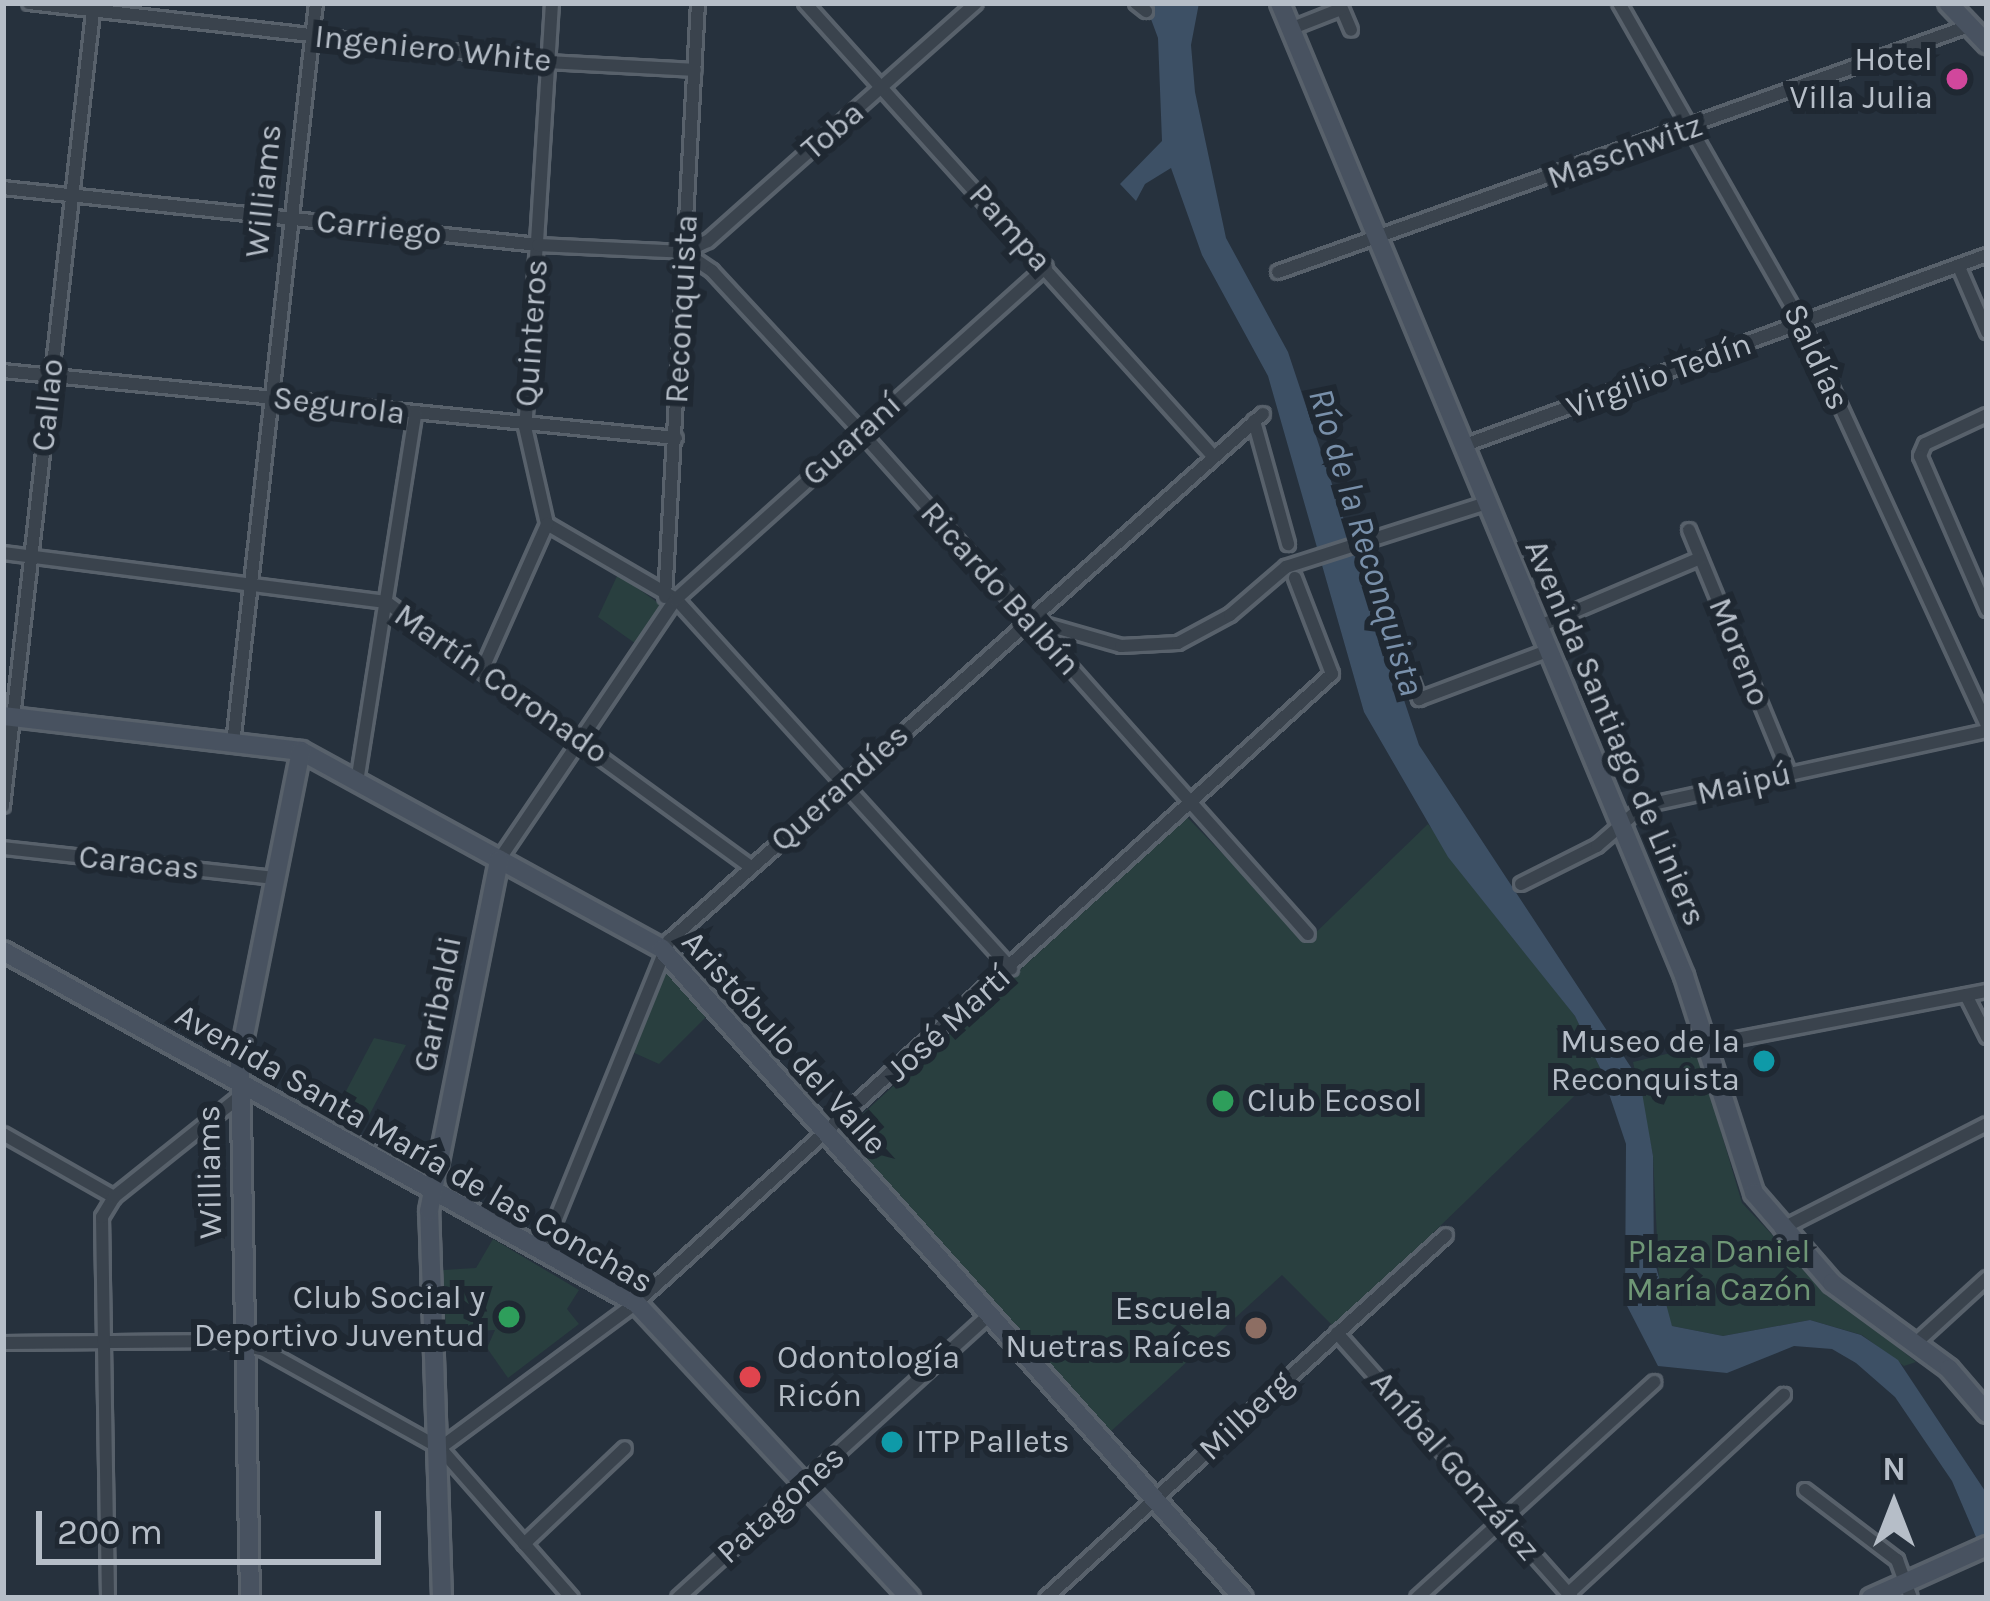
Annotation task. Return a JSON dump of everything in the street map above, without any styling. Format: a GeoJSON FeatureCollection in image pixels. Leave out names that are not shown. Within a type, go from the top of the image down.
{"type":"FeatureCollection","features":[{"type":"Feature","properties":{"kind":"street","name":"Ingeniero White"},"geometry":{"type":"LineString","coordinates":[[29,3],[548,62],[695,70]]}},
{"type":"Feature","properties":{"kind":"street","name":"Williams"},"geometry":{"type":"LineString","coordinates":[[233,744],[316,3]]}},
{"type":"Feature","properties":{"kind":"street","name":"Quinteros"},"geometry":{"type":"LineString","coordinates":[[547,524],[525,427],[552,3]]}},
{"type":"Feature","properties":{"kind":"street","name":"Reconquista"},"geometry":{"type":"LineString","coordinates":[[671,595],[698,3]]}},
{"type":"Feature","properties":{"kind":"street","name":"Pampa"},"geometry":{"type":"LineString","coordinates":[[805,3],[1213,455]]}},
{"type":"Feature","properties":{"kind":"street","name":"Toba"},"geometry":{"type":"LineString","coordinates":[[685,252],[708,241],[976,3]]}},
{"type":"Feature","properties":{"kind":"street","name":"Avenida Santiago de Liniers"},"geometry":{"type":"LineString","coordinates":[[1280,3],[1711,1044],[1749,1182],[1781,1229],[1832,1283],[1917,1342],[1987,1413]]}},
{"type":"Feature","properties":{"kind":"street","name":"Saldías"},"geometry":{"type":"LineString","coordinates":[[1619,3],[1803,325],[1987,728]]}},
{"type":"Feature","properties":{"kind":"street"},"geometry":{"type":"LineString","coordinates":[[1948,3],[1987,44]]}},
{"type":"Feature","properties":{"kind":"street"},"geometry":{"type":"LineString","coordinates":[[1290,29],[1340,6],[1351,30]]}},
{"type":"Feature","properties":{"kind":"street","name":"Callao"},"geometry":{"type":"LineString","coordinates":[[3,806],[7,716],[31,556],[93,7]]}},
{"type":"Feature","properties":{"kind":"street","name":"Maschwitz"},"geometry":{"type":"LineString","coordinates":[[1279,272],[1378,242],[1969,26]]}},
{"type":"Feature","properties":{"kind":"street","name":"Carriego"},"geometry":{"type":"LineString","coordinates":[[3,188],[538,245],[685,252]]}},
{"type":"Feature","properties":{"kind":"street","name":"Ricardo Balbín"},"geometry":{"type":"LineString","coordinates":[[685,252],[712,271],[861,432],[1308,934]]}},
{"type":"Feature","properties":{"kind":"street","name":"Virgilio Tedín"},"geometry":{"type":"LineString","coordinates":[[1465,445],[1987,255]]}},
{"type":"Feature","properties":{"kind":"street","name":"Guaraní"},"geometry":{"type":"LineString","coordinates":[[662,616],[671,595],[1046,267]]}},
{"type":"Feature","properties":{"kind":"street"},"geometry":{"type":"LineString","coordinates":[[1959,267],[1987,332]]}},
{"type":"Feature","properties":{"kind":"street","name":"Segurola"},"geometry":{"type":"LineString","coordinates":[[3,371],[525,427],[676,438]]}},
{"type":"Feature","properties":{"kind":"street"},"geometry":{"type":"LineString","coordinates":[[357,782],[415,414]]}},
{"type":"Feature","properties":{"kind":"street"},"geometry":{"type":"LineString","coordinates":[[1987,415],[1921,449],[1987,610]]}},
{"type":"Feature","properties":{"kind":"street","name":"Querandíes"},"geometry":{"type":"LineString","coordinates":[[543,1251],[662,949],[1258,417],[1288,544]]}},
{"type":"Feature","properties":{"kind":"street"},"geometry":{"type":"LineString","coordinates":[[1028,620],[1121,646],[1178,644],[1296,570],[1487,503]]}},
{"type":"Feature","properties":{"kind":"street"},"geometry":{"type":"LineString","coordinates":[[483,668],[547,524],[671,595],[1011,969]]}},
{"type":"Feature","properties":{"kind":"street","name":"Moreno"},"geometry":{"type":"LineString","coordinates":[[1689,530],[1790,773]]}},
{"type":"Feature","properties":{"kind":"street","name":"Martín Coronado"},"geometry":{"type":"LineString","coordinates":[[3,553],[251,581],[386,602],[578,736],[752,867]]}},
{"type":"Feature","properties":{"kind":"street"},"geometry":{"type":"LineString","coordinates":[[1540,626],[1700,558]]}},
{"type":"Feature","properties":{"kind":"street","name":"José Martí"},"geometry":{"type":"LineString","coordinates":[[440,1448],[636,1303],[1193,805],[1332,674],[1296,570]]}},
{"type":"Feature","properties":{"kind":"street","name":"Garibaldi"},"geometry":{"type":"LineString","coordinates":[[442,1598],[433,1189],[499,860],[662,616]]}},
{"type":"Feature","properties":{"kind":"street"},"geometry":{"type":"LineString","coordinates":[[1410,675],[1419,699],[1550,650]]}},
{"type":"Feature","properties":{"kind":"street","name":"Aristóbulo del Valle"},"geometry":{"type":"LineString","coordinates":[[7,716],[301,751],[662,949],[1237,1596]]}},
{"type":"Feature","properties":{"kind":"street","name":"Maipú"},"geometry":{"type":"LineString","coordinates":[[1521,884],[1620,826],[1643,806],[1987,728]]}},
{"type":"Feature","properties":{"kind":"street","name":"Williams"},"geometry":{"type":"LineString","coordinates":[[250,1598],[238,1090],[301,751]]}},
{"type":"Feature","properties":{"kind":"street","name":"Caracas"},"geometry":{"type":"LineString","coordinates":[[3,848],[275,878]]}},
{"type":"Feature","properties":{"kind":"street","name":"Avenida Santa María de las Conchas"},"geometry":{"type":"LineString","coordinates":[[3,951],[238,1090],[433,1189],[636,1303],[910,1598]]}},
{"type":"Feature","properties":{"kind":"street"},"geometry":{"type":"LineString","coordinates":[[1711,1044],[1987,991]]}},
{"type":"Feature","properties":{"kind":"street"},"geometry":{"type":"LineString","coordinates":[[1966,995],[1987,1037]]}},
{"type":"Feature","properties":{"kind":"street"},"geometry":{"type":"LineString","coordinates":[[108,1598],[102,1217],[114,1197],[238,1090]]}},
{"type":"Feature","properties":{"kind":"street"},"geometry":{"type":"LineString","coordinates":[[1781,1229],[1987,1124]]}},
{"type":"Feature","properties":{"kind":"street"},"geometry":{"type":"LineString","coordinates":[[3,1134],[114,1197]]}},
{"type":"Feature","properties":{"kind":"street","name":"Milberg"},"geometry":{"type":"LineString","coordinates":[[1046,1598],[1446,1235]]}},
{"type":"Feature","properties":{"kind":"street"},"geometry":{"type":"LineString","coordinates":[[1917,1342],[1987,1277]]}},
{"type":"Feature","properties":{"kind":"street","name":"Patagones"},"geometry":{"type":"LineString","coordinates":[[678,1598],[990,1314]]}},
{"type":"Feature","properties":{"kind":"street","name":"Aníbal González"},"geometry":{"type":"LineString","coordinates":[[1337,1333],[1570,1596]]}},
{"type":"Feature","properties":{"kind":"street"},"geometry":{"type":"LineString","coordinates":[[3,1343],[243,1345],[440,1448],[572,1598]]}},
{"type":"Feature","properties":{"kind":"street"},"geometry":{"type":"LineString","coordinates":[[1417,1598],[1654,1382]]}},
{"type":"Feature","properties":{"kind":"street"},"geometry":{"type":"LineString","coordinates":[[1570,1596],[1784,1394]]}},
{"type":"Feature","properties":{"kind":"street"},"geometry":{"type":"LineString","coordinates":[[524,1544],[625,1448]]}},
{"type":"Feature","properties":{"kind":"street"},"geometry":{"type":"LineString","coordinates":[[1805,1490],[1897,1560],[1909,1589]]}},
{"type":"Feature","properties":{"kind":"street"},"geometry":{"type":"LineString","coordinates":[[1871,1598],[1909,1589],[1982,1548]]}},
{"type":"Feature","properties":{"kind":"green space"},"geometry":{"type":"Polygon","coordinates":[[[618,574],[661,605],[639,646],[598,617],[618,574]]]}},
{"type":"Feature","properties":{"kind":"green space","name":"Club Ecosol"},"geometry":{"type":"Polygon","coordinates":[[[1187,817],[1307,941],[1428,824],[1575,1016],[1601,1070],[1335,1328],[1282,1275],[1109,1433],[843,1132],[1187,817]]]}},
{"type":"Feature","properties":{"kind":"green space"},"geometry":{"type":"Polygon","coordinates":[[[667,971],[708,1015],[659,1064],[630,1051],[667,971]]]}},
{"type":"Feature","properties":{"kind":"green space"},"geometry":{"type":"Polygon","coordinates":[[[374,1038],[406,1045],[363,1127],[335,1112],[374,1038]]]}},
{"type":"Feature","properties":{"kind":"green space","name":"Plaza Daniel María Cazón"},"geometry":{"type":"Polygon","coordinates":[[[1696,1047],[1742,1203],[1815,1280],[1916,1362],[1904,1366],[1862,1335],[1810,1320],[1723,1336],[1672,1326],[1660,1301],[1653,1156],[1633,1062],[1696,1047]]]}},
{"type":"Feature","properties":{"kind":"green space","name":"Club Social y Deportivo Juventud"},"geometry":{"type":"Polygon","coordinates":[[[493,1239],[579,1290],[567,1309],[579,1324],[508,1378],[487,1348],[495,1330],[446,1333],[443,1270],[476,1268],[493,1239]]]}},
{"type":"Feature","properties":{"kind":"water","name":"Río de la Reconquista"},"geometry":{"type":"Polygon","coordinates":[[[1145,3],[1199,3],[1191,45],[1195,92],[1226,238],[1288,352],[1419,745],[1640,1081],[1653,1156],[1654,1259],[1672,1326],[1723,1336],[1810,1320],[1861,1335],[1898,1360],[1987,1494],[1987,1591],[1985,1558],[1952,1481],[1895,1397],[1856,1363],[1832,1349],[1794,1346],[1727,1373],[1658,1366],[1625,1302],[1626,1144],[1601,1070],[1575,1016],[1448,857],[1364,712],[1268,376],[1202,255],[1171,168],[1145,184],[1136,201],[1120,184],[1162,141],[1158,38],[1145,3]]]}},
{"type":"Feature","properties":{"kind":"place","name":"Hotel Villa Julia"},"geometry":{"type":"Point","coordinates":[1957,79]}},
{"type":"Feature","properties":{"kind":"place","name":"Museo de la Reconquista"},"geometry":{"type":"Point","coordinates":[1764,1061]}},
{"type":"Feature","properties":{"kind":"place","name":"Club Ecosol"},"geometry":{"type":"Point","coordinates":[1223,1101]}},
{"type":"Feature","properties":{"kind":"place","name":"Club Social y Deportivo Juventud"},"geometry":{"type":"Point","coordinates":[509,1317]}},
{"type":"Feature","properties":{"kind":"place","name":"Escuela Nuetras Raíces"},"geometry":{"type":"Point","coordinates":[1256,1328]}},
{"type":"Feature","properties":{"kind":"place","name":"Odontología Ricón"},"geometry":{"type":"Point","coordinates":[750,1377]}},
{"type":"Feature","properties":{"kind":"place","name":"ITP Pallets"},"geometry":{"type":"Point","coordinates":[892,1442]}}]}
